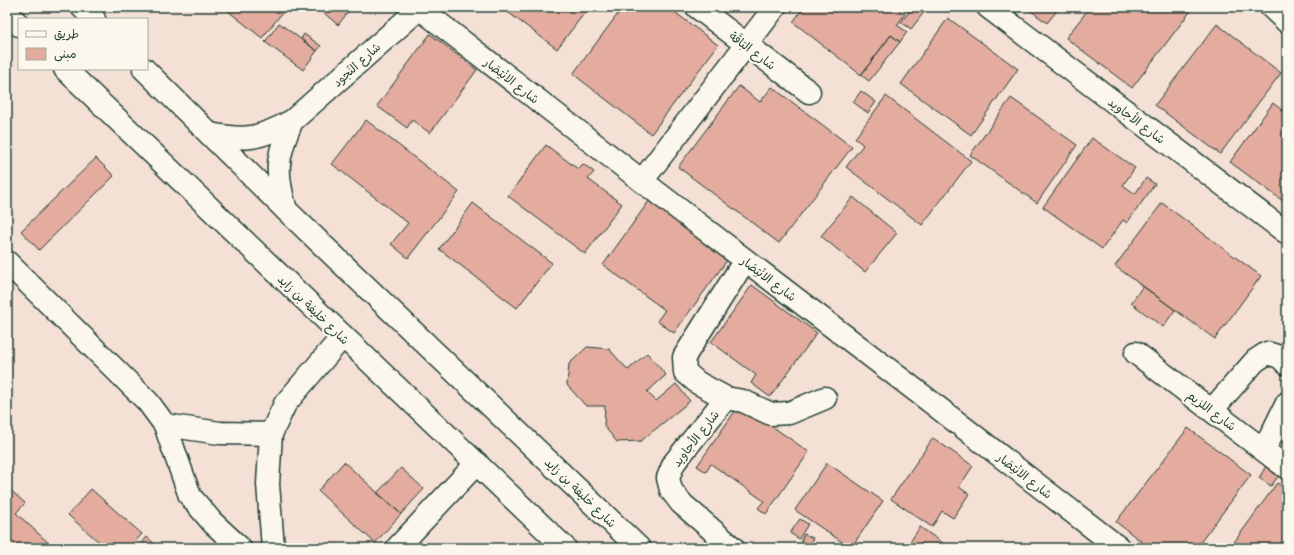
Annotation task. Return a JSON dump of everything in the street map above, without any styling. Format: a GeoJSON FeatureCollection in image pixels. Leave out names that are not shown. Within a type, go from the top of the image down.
{"type":"FeatureCollection","features":[{"type":"Feature","properties":{"kind":"street"},"geometry":{"type":"LineString","coordinates":[[82,7],[93,18]]}},
{"type":"Feature","properties":{"kind":"street","name":"شارع النُجود"},"geometry":{"type":"LineString","coordinates":[[210,134],[231,138],[252,137],[273,132],[292,122],[420,7]]}},
{"type":"Feature","properties":{"kind":"street","name":"شارع الانْتِصَار"},"geometry":{"type":"LineString","coordinates":[[420,7],[642,181],[1119,548]]}},
{"type":"Feature","properties":{"kind":"street","name":"شارع البَاقَة"},"geometry":{"type":"LineString","coordinates":[[697,7],[809,92]]}},
{"type":"Feature","properties":{"kind":"street"},"geometry":{"type":"LineString","coordinates":[[642,181],[775,7]]}},
{"type":"Feature","properties":{"kind":"street","name":"شارع الأجاويد"},"geometry":{"type":"LineString","coordinates":[[988,7],[1287,233]]}},
{"type":"Feature","properties":{"kind":"street"},"geometry":{"type":"LineString","coordinates":[[1271,7],[1287,22]]}},
{"type":"Feature","properties":{"kind":"street"},"geometry":{"type":"LineString","coordinates":[[7,13],[18,24]]}},
{"type":"Feature","properties":{"kind":"street","name":"شارع خليفة بن زايد"},"geometry":{"type":"LineString","coordinates":[[66,70],[565,548]]}},
{"type":"Feature","properties":{"kind":"street","name":"شارع خليفة بن زايد"},"geometry":{"type":"LineString","coordinates":[[145,70],[286,210],[639,548]]}},
{"type":"Feature","properties":{"kind":"street","name":"شارع النُجود"},"geometry":{"type":"LineString","coordinates":[[286,210],[280,188],[278,165],[282,142],[292,122]]}},
{"type":"Feature","properties":{"kind":"street"},"geometry":{"type":"LineString","coordinates":[[746,260],[684,357],[685,372],[698,383],[726,398],[743,401],[771,414],[789,413],[825,398]]}},
{"type":"Feature","properties":{"kind":"street"},"geometry":{"type":"LineString","coordinates":[[7,262],[148,402],[165,425],[190,496],[212,522],[240,548]]}},
{"type":"Feature","properties":{"kind":"street"},"geometry":{"type":"LineString","coordinates":[[273,548],[268,484],[272,434],[285,404],[342,336]]}},
{"type":"Feature","properties":{"kind":"street","name":"شارع اللزيم"},"geometry":{"type":"LineString","coordinates":[[1136,353],[1287,468]]}},
{"type":"Feature","properties":{"kind":"street"},"geometry":{"type":"LineString","coordinates":[[1212,410],[1255,361],[1267,353],[1280,357],[1287,364]]}},
{"type":"Feature","properties":{"kind":"street","name":"شارع الأجاويد"},"geometry":{"type":"LineString","coordinates":[[726,398],[674,463],[668,478],[670,490],[681,503],[733,548]]}},
{"type":"Feature","properties":{"kind":"street"},"geometry":{"type":"LineString","coordinates":[[1264,450],[1287,403]]}},
{"type":"Feature","properties":{"kind":"street"},"geometry":{"type":"LineString","coordinates":[[165,425],[220,433],[272,434]]}},
{"type":"Feature","properties":{"kind":"street"},"geometry":{"type":"LineString","coordinates":[[397,548],[477,463]]}},
{"type":"Feature","properties":{"kind":"building"},"geometry":{"type":"Polygon","coordinates":[[[223,7],[287,7],[262,38],[223,7]]]}},
{"type":"Feature","properties":{"kind":"building"},"geometry":{"type":"Polygon","coordinates":[[[328,7],[352,7],[338,25],[324,13],[328,7]]]}},
{"type":"Feature","properties":{"kind":"building"},"geometry":{"type":"Polygon","coordinates":[[[501,7],[589,7],[557,49],[501,7]]]}},
{"type":"Feature","properties":{"kind":"building"},"geometry":{"type":"Polygon","coordinates":[[[623,7],[668,7],[718,45],[651,134],[573,74],[623,7]]]}},
{"type":"Feature","properties":{"kind":"building"},"geometry":{"type":"Polygon","coordinates":[[[804,7],[896,7],[905,14],[897,25],[907,32],[900,42],[891,35],[861,75],[793,22],[804,7]]]}},
{"type":"Feature","properties":{"kind":"building"},"geometry":{"type":"Polygon","coordinates":[[[913,7],[928,7],[911,29],[901,22],[913,7]]]}},
{"type":"Feature","properties":{"kind":"building"},"geometry":{"type":"Polygon","coordinates":[[[1026,7],[1060,7],[1047,23],[1026,7]]]}},
{"type":"Feature","properties":{"kind":"building"},"geometry":{"type":"Polygon","coordinates":[[[1090,7],[1193,8],[1132,88],[1066,38],[1090,7]]]}},
{"type":"Feature","properties":{"kind":"building"},"geometry":{"type":"Polygon","coordinates":[[[948,18],[1018,69],[971,135],[901,84],[948,18]]]}},
{"type":"Feature","properties":{"kind":"building"},"geometry":{"type":"Polygon","coordinates":[[[279,23],[317,51],[303,70],[265,42],[279,23]]]}},
{"type":"Feature","properties":{"kind":"building"},"geometry":{"type":"Polygon","coordinates":[[[1217,24],[1281,73],[1220,154],[1155,105],[1217,24]]]}},
{"type":"Feature","properties":{"kind":"building"},"geometry":{"type":"Polygon","coordinates":[[[304,34],[321,46],[317,51],[301,39],[304,34]]]}},
{"type":"Feature","properties":{"kind":"building"},"geometry":{"type":"Polygon","coordinates":[[[430,34],[477,70],[430,133],[412,120],[407,128],[377,106],[430,34]]]}},
{"type":"Feature","properties":{"kind":"building"},"geometry":{"type":"Polygon","coordinates":[[[891,35],[900,42],[869,81],[861,75],[891,35]]]}},
{"type":"Feature","properties":{"kind":"building"},"geometry":{"type":"Polygon","coordinates":[[[739,86],[760,102],[772,87],[852,147],[779,243],[678,167],[739,86]]]}},
{"type":"Feature","properties":{"kind":"building"},"geometry":{"type":"Polygon","coordinates":[[[861,91],[876,102],[868,113],[853,102],[861,91]]]}},
{"type":"Feature","properties":{"kind":"building"},"geometry":{"type":"Polygon","coordinates":[[[886,96],[971,161],[922,225],[846,167],[863,145],[855,138],[886,96]]]}},
{"type":"Feature","properties":{"kind":"building"},"geometry":{"type":"Polygon","coordinates":[[[1011,98],[1077,145],[1037,203],[970,155],[1011,98]]]}},
{"type":"Feature","properties":{"kind":"building"},"geometry":{"type":"Polygon","coordinates":[[[1273,103],[1287,114],[1287,204],[1230,162],[1273,103]]]}},
{"type":"Feature","properties":{"kind":"building"},"geometry":{"type":"Polygon","coordinates":[[[366,120],[459,192],[408,258],[391,244],[408,223],[332,164],[366,120]]]}},
{"type":"Feature","properties":{"kind":"building"},"geometry":{"type":"Polygon","coordinates":[[[1092,138],[1135,168],[1123,185],[1135,194],[1146,178],[1155,184],[1127,223],[1123,220],[1102,249],[1043,207],[1092,138]]]}},
{"type":"Feature","properties":{"kind":"building"},"geometry":{"type":"Polygon","coordinates":[[[546,145],[578,169],[583,164],[594,172],[588,179],[622,204],[585,254],[508,196],[546,145]]]}},
{"type":"Feature","properties":{"kind":"building"},"geometry":{"type":"Polygon","coordinates":[[[96,158],[114,176],[39,250],[21,231],[96,158]]]}},
{"type":"Feature","properties":{"kind":"building"},"geometry":{"type":"Polygon","coordinates":[[[853,197],[897,233],[865,272],[821,236],[853,197]]]}},
{"type":"Feature","properties":{"kind":"building"},"geometry":{"type":"Polygon","coordinates":[[[649,201],[728,259],[674,333],[657,321],[665,310],[603,265],[649,201]]]}},
{"type":"Feature","properties":{"kind":"building"},"geometry":{"type":"Polygon","coordinates":[[[473,203],[552,263],[517,308],[439,249],[473,203]]]}},
{"type":"Feature","properties":{"kind":"building"},"geometry":{"type":"Polygon","coordinates":[[[1162,203],[1261,276],[1215,339],[1115,266],[1162,203]]]}},
{"type":"Feature","properties":{"kind":"building"},"geometry":{"type":"Polygon","coordinates":[[[752,285],[817,333],[770,397],[751,383],[756,375],[711,342],[752,285]]]}},
{"type":"Feature","properties":{"kind":"building"},"geometry":{"type":"Polygon","coordinates":[[[1143,286],[1175,310],[1163,327],[1131,303],[1143,286]]]}},
{"type":"Feature","properties":{"kind":"building"},"geometry":{"type":"Polygon","coordinates":[[[587,347],[609,349],[628,370],[647,353],[666,375],[647,392],[656,401],[676,384],[690,401],[641,441],[617,442],[604,426],[605,406],[586,406],[567,385],[569,364],[587,347]]]}},
{"type":"Feature","properties":{"kind":"building"},"geometry":{"type":"Polygon","coordinates":[[[740,404],[809,452],[766,514],[758,508],[764,501],[711,464],[706,472],[697,466],[740,404]]]}},
{"type":"Feature","properties":{"kind":"building"},"geometry":{"type":"Polygon","coordinates":[[[1188,428],[1251,475],[1196,548],[1150,548],[1116,522],[1188,428]]]}},
{"type":"Feature","properties":{"kind":"building"},"geometry":{"type":"Polygon","coordinates":[[[933,438],[973,466],[959,487],[969,494],[953,518],[942,511],[932,527],[891,499],[933,438]]]}},
{"type":"Feature","properties":{"kind":"building"},"geometry":{"type":"Polygon","coordinates":[[[344,462],[401,514],[375,543],[318,491],[344,462]]]}},
{"type":"Feature","properties":{"kind":"building"},"geometry":{"type":"Polygon","coordinates":[[[827,463],[883,501],[851,548],[795,510],[827,463]]]}},
{"type":"Feature","properties":{"kind":"building"},"geometry":{"type":"Polygon","coordinates":[[[1266,466],[1279,475],[1271,486],[1259,478],[1266,466]]]}},
{"type":"Feature","properties":{"kind":"building"},"geometry":{"type":"Polygon","coordinates":[[[401,468],[424,489],[401,514],[377,493],[401,468]]]}},
{"type":"Feature","properties":{"kind":"building"},"geometry":{"type":"Polygon","coordinates":[[[1277,483],[1287,490],[1287,548],[1230,548],[1277,483]]]}},
{"type":"Feature","properties":{"kind":"building"},"geometry":{"type":"Polygon","coordinates":[[[7,487],[25,503],[16,513],[52,546],[51,548],[7,548],[7,487]]]}},
{"type":"Feature","properties":{"kind":"building"},"geometry":{"type":"Polygon","coordinates":[[[91,489],[142,534],[129,548],[106,548],[68,515],[91,489]]]}},
{"type":"Feature","properties":{"kind":"building"},"geometry":{"type":"Polygon","coordinates":[[[800,519],[808,524],[799,539],[790,533],[800,519]]]}},
{"type":"Feature","properties":{"kind":"building"},"geometry":{"type":"Polygon","coordinates":[[[920,527],[950,548],[906,548],[920,527]]]}},
{"type":"Feature","properties":{"kind":"building"},"geometry":{"type":"Polygon","coordinates":[[[804,534],[813,538],[809,545],[801,541],[804,534]]]}},
{"type":"Feature","properties":{"kind":"building"},"geometry":{"type":"Polygon","coordinates":[[[147,537],[159,548],[137,548],[147,537]]]}},
{"type":"Feature","properties":{"kind":"building"},"geometry":{"type":"Polygon","coordinates":[[[833,543],[841,548],[829,548],[833,543]]]}}]}
